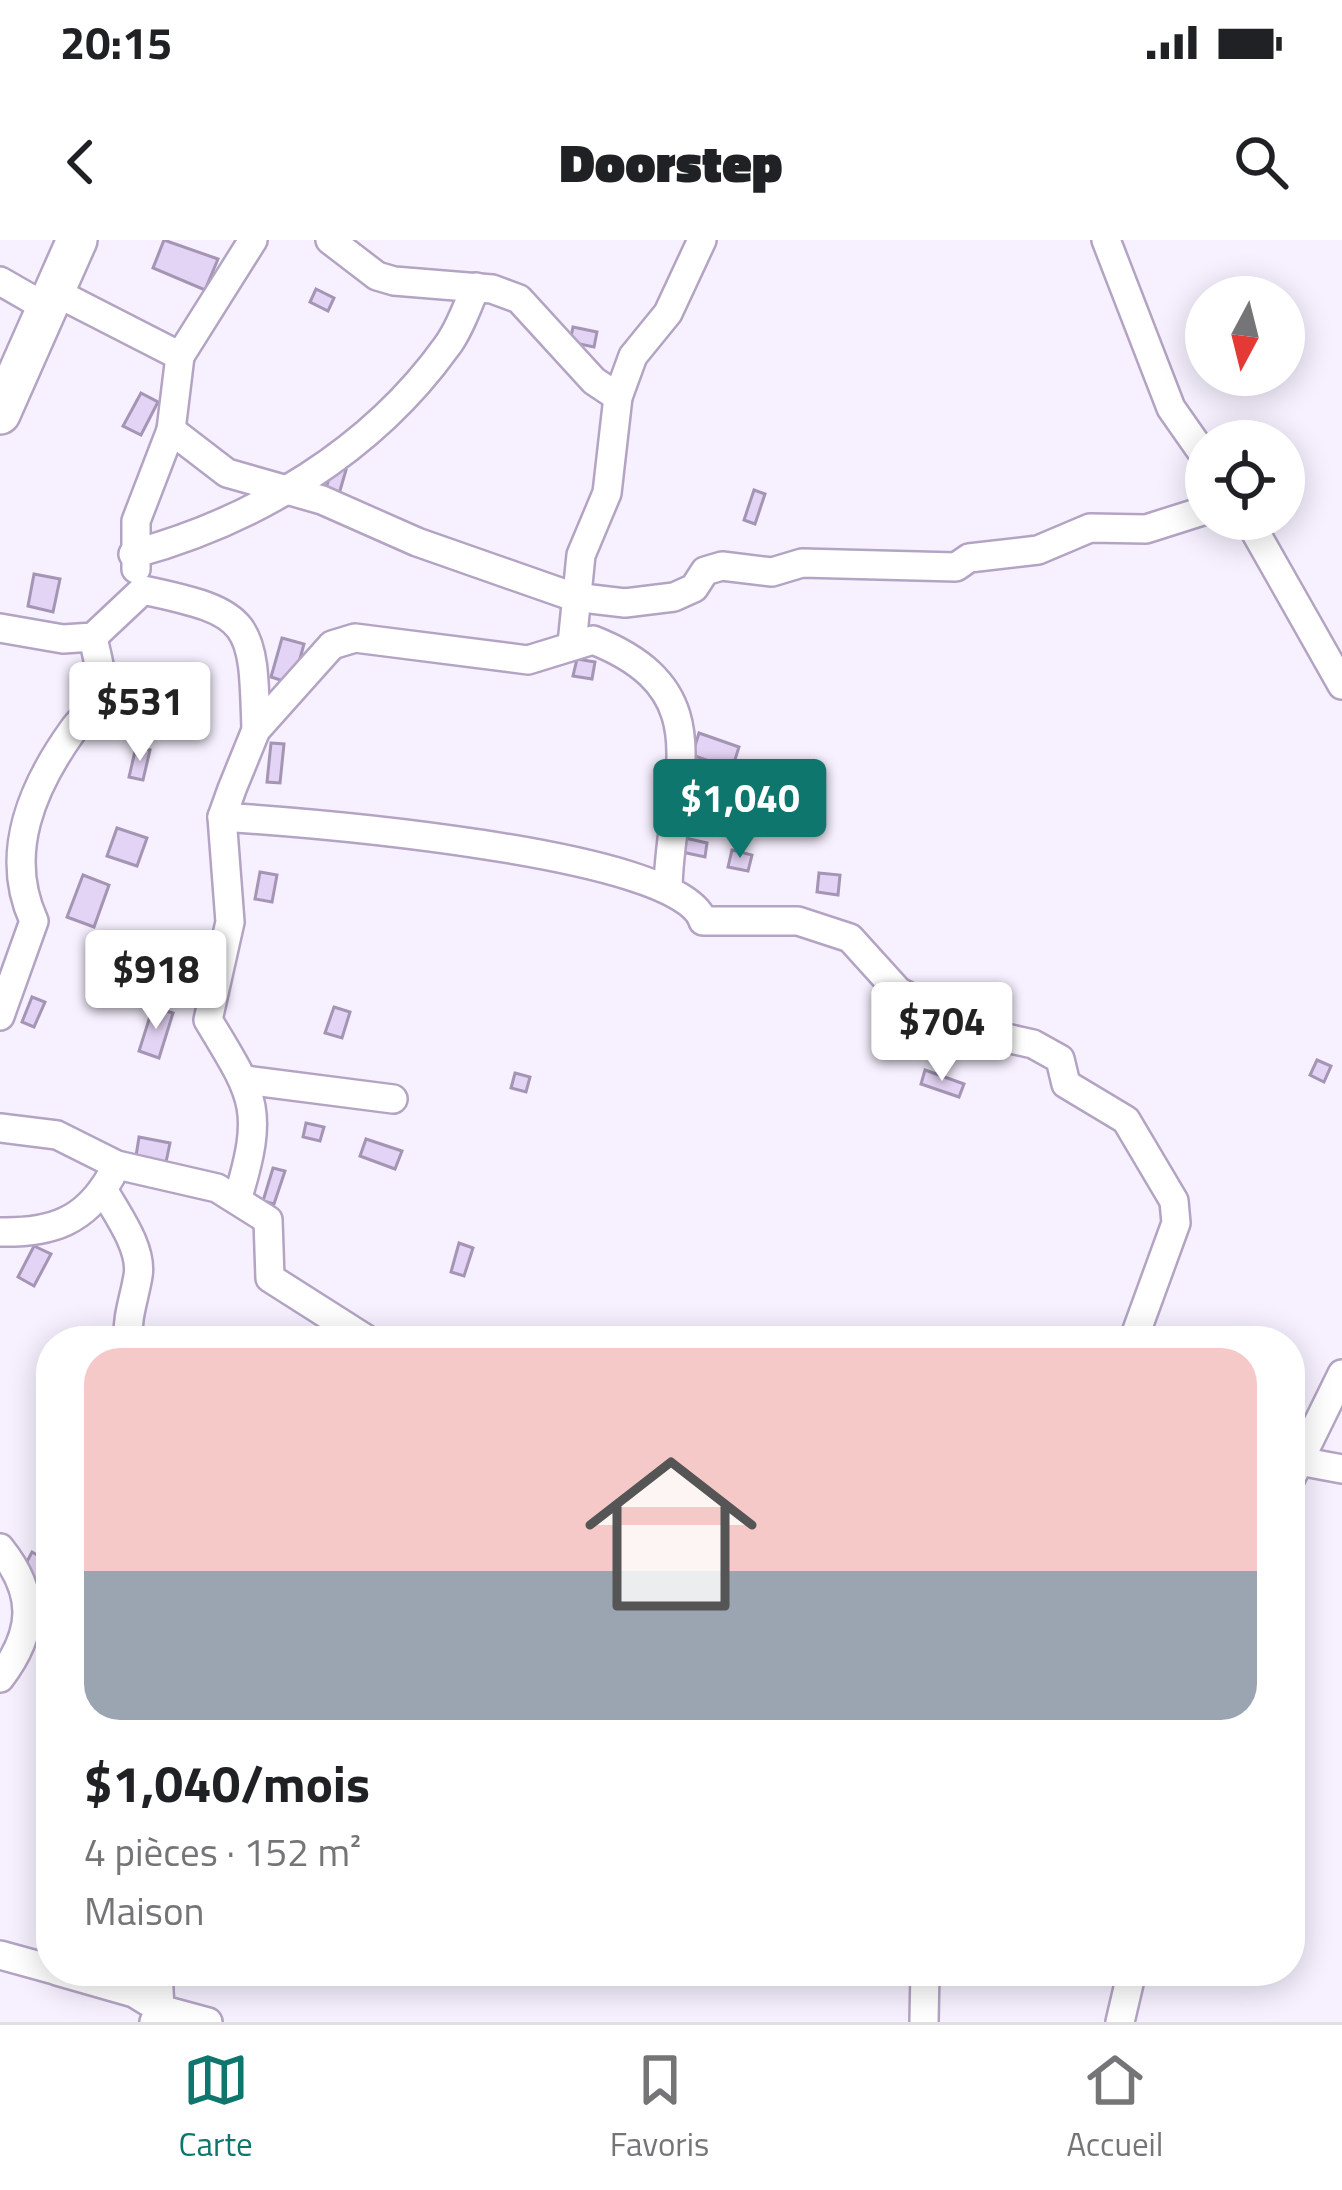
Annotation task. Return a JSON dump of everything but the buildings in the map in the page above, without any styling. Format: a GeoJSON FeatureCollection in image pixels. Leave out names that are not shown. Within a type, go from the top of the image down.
{"type":"FeatureCollection","features":[{"type":"Feature","properties":{"kind":"main road"},"geometry":{"type":"LineString","coordinates":[[0,414],[76,240]]}},
{"type":"Feature","properties":{"kind":"street"},"geometry":{"type":"LineString","coordinates":[[143,590],[133,554],[136,521],[171,430],[180,356],[253,240]]}},
{"type":"Feature","properties":{"kind":"street"},"geometry":{"type":"LineString","coordinates":[[330,240],[376,276],[476,287],[519,299],[594,381],[618,397]]}},
{"type":"Feature","properties":{"kind":"street"},"geometry":{"type":"LineString","coordinates":[[572,644],[581,555],[607,493],[618,397],[633,356],[668,313],[702,240]]}},
{"type":"Feature","properties":{"kind":"street"},"geometry":{"type":"LineString","coordinates":[[1106,240],[1171,408],[1185,428]]}},
{"type":"Feature","properties":{"kind":"street"},"geometry":{"type":"LineString","coordinates":[[0,280],[180,356]]}},
{"type":"Feature","properties":{"kind":"street"},"geometry":{"type":"LineString","coordinates":[[133,554],[183,541],[293,491],[356,440],[448,345],[476,287]]}},
{"type":"Feature","properties":{"kind":"street"},"geometry":{"type":"LineString","coordinates":[[171,430],[227,472],[293,491],[574,597],[625,603],[674,598],[694,588],[705,571],[722,566],[772,572],[802,563],[956,567],[969,557],[1038,550],[1090,528],[1146,529],[1185,517]]}},
{"type":"Feature","properties":{"kind":"street"},"geometry":{"type":"LineString","coordinates":[[1260,540],[1342,685]]}},
{"type":"Feature","properties":{"kind":"street"},"geometry":{"type":"LineString","coordinates":[[0,628],[62,639],[93,637],[143,590]]}},
{"type":"Feature","properties":{"kind":"street"},"geometry":{"type":"LineString","coordinates":[[143,590],[220,610],[245,629],[254,663],[256,730],[222,818],[232,896],[223,968],[208,1020],[246,1080],[253,1100],[253,1140],[238,1197]]}},
{"type":"Feature","properties":{"kind":"street"},"geometry":{"type":"LineString","coordinates":[[0,1016],[34,921],[20,882],[23,836],[47,768],[95,707],[101,688],[93,637]]}},
{"type":"Feature","properties":{"kind":"street"},"geometry":{"type":"LineString","coordinates":[[256,730],[343,640],[468,649],[528,660],[593,640],[635,662],[682,720],[684,759],[672,814],[668,888]]}},
{"type":"Feature","properties":{"kind":"street"},"geometry":{"type":"LineString","coordinates":[[222,818],[507,850],[614,868],[668,888],[699,906],[703,921],[798,921],[850,938],[898,991],[970,1030],[1033,1044],[1060,1059],[1066,1084],[1126,1120],[1165,1179],[1176,1223],[1138,1326]]}},
{"type":"Feature","properties":{"kind":"street"},"geometry":{"type":"LineString","coordinates":[[246,1080],[393,1099]]}},
{"type":"Feature","properties":{"kind":"street"},"geometry":{"type":"LineString","coordinates":[[0,1128],[57,1135],[111,1177],[238,1197],[268,1220],[270,1279],[346,1326]]}},
{"type":"Feature","properties":{"kind":"street"},"geometry":{"type":"LineString","coordinates":[[0,1232],[45,1231],[77,1218],[111,1177]]}},
{"type":"Feature","properties":{"kind":"street"},"geometry":{"type":"LineString","coordinates":[[111,1177],[137,1255],[139,1274],[127,1311],[128,1326]]}},
{"type":"Feature","properties":{"kind":"street"},"geometry":{"type":"LineString","coordinates":[[1305,1448],[1342,1374]]}},
{"type":"Feature","properties":{"kind":"street"},"geometry":{"type":"LineString","coordinates":[[1305,1470],[1342,1469]]}},
{"type":"Feature","properties":{"kind":"street"},"geometry":{"type":"LineString","coordinates":[[0,1548],[27,1592],[31,1616],[28,1631],[0,1678]]}},
{"type":"Feature","properties":{"kind":"street"},"geometry":{"type":"LineString","coordinates":[[31,1616],[36,1609]]}},
{"type":"Feature","properties":{"kind":"street"},"geometry":{"type":"LineString","coordinates":[[0,1955],[36,1965]]}},
{"type":"Feature","properties":{"kind":"street"},"geometry":{"type":"LineString","coordinates":[[107,1986],[134,1994],[157,2016],[208,2022]]}},
{"type":"Feature","properties":{"kind":"street"},"geometry":{"type":"LineString","coordinates":[[157,2016],[158,1986]]}},
{"type":"Feature","properties":{"kind":"street"},"geometry":{"type":"LineString","coordinates":[[924,2022],[925,1986]]}},
{"type":"Feature","properties":{"kind":"street"},"geometry":{"type":"LineString","coordinates":[[1120,2022],[1128,1986]]}}]}
